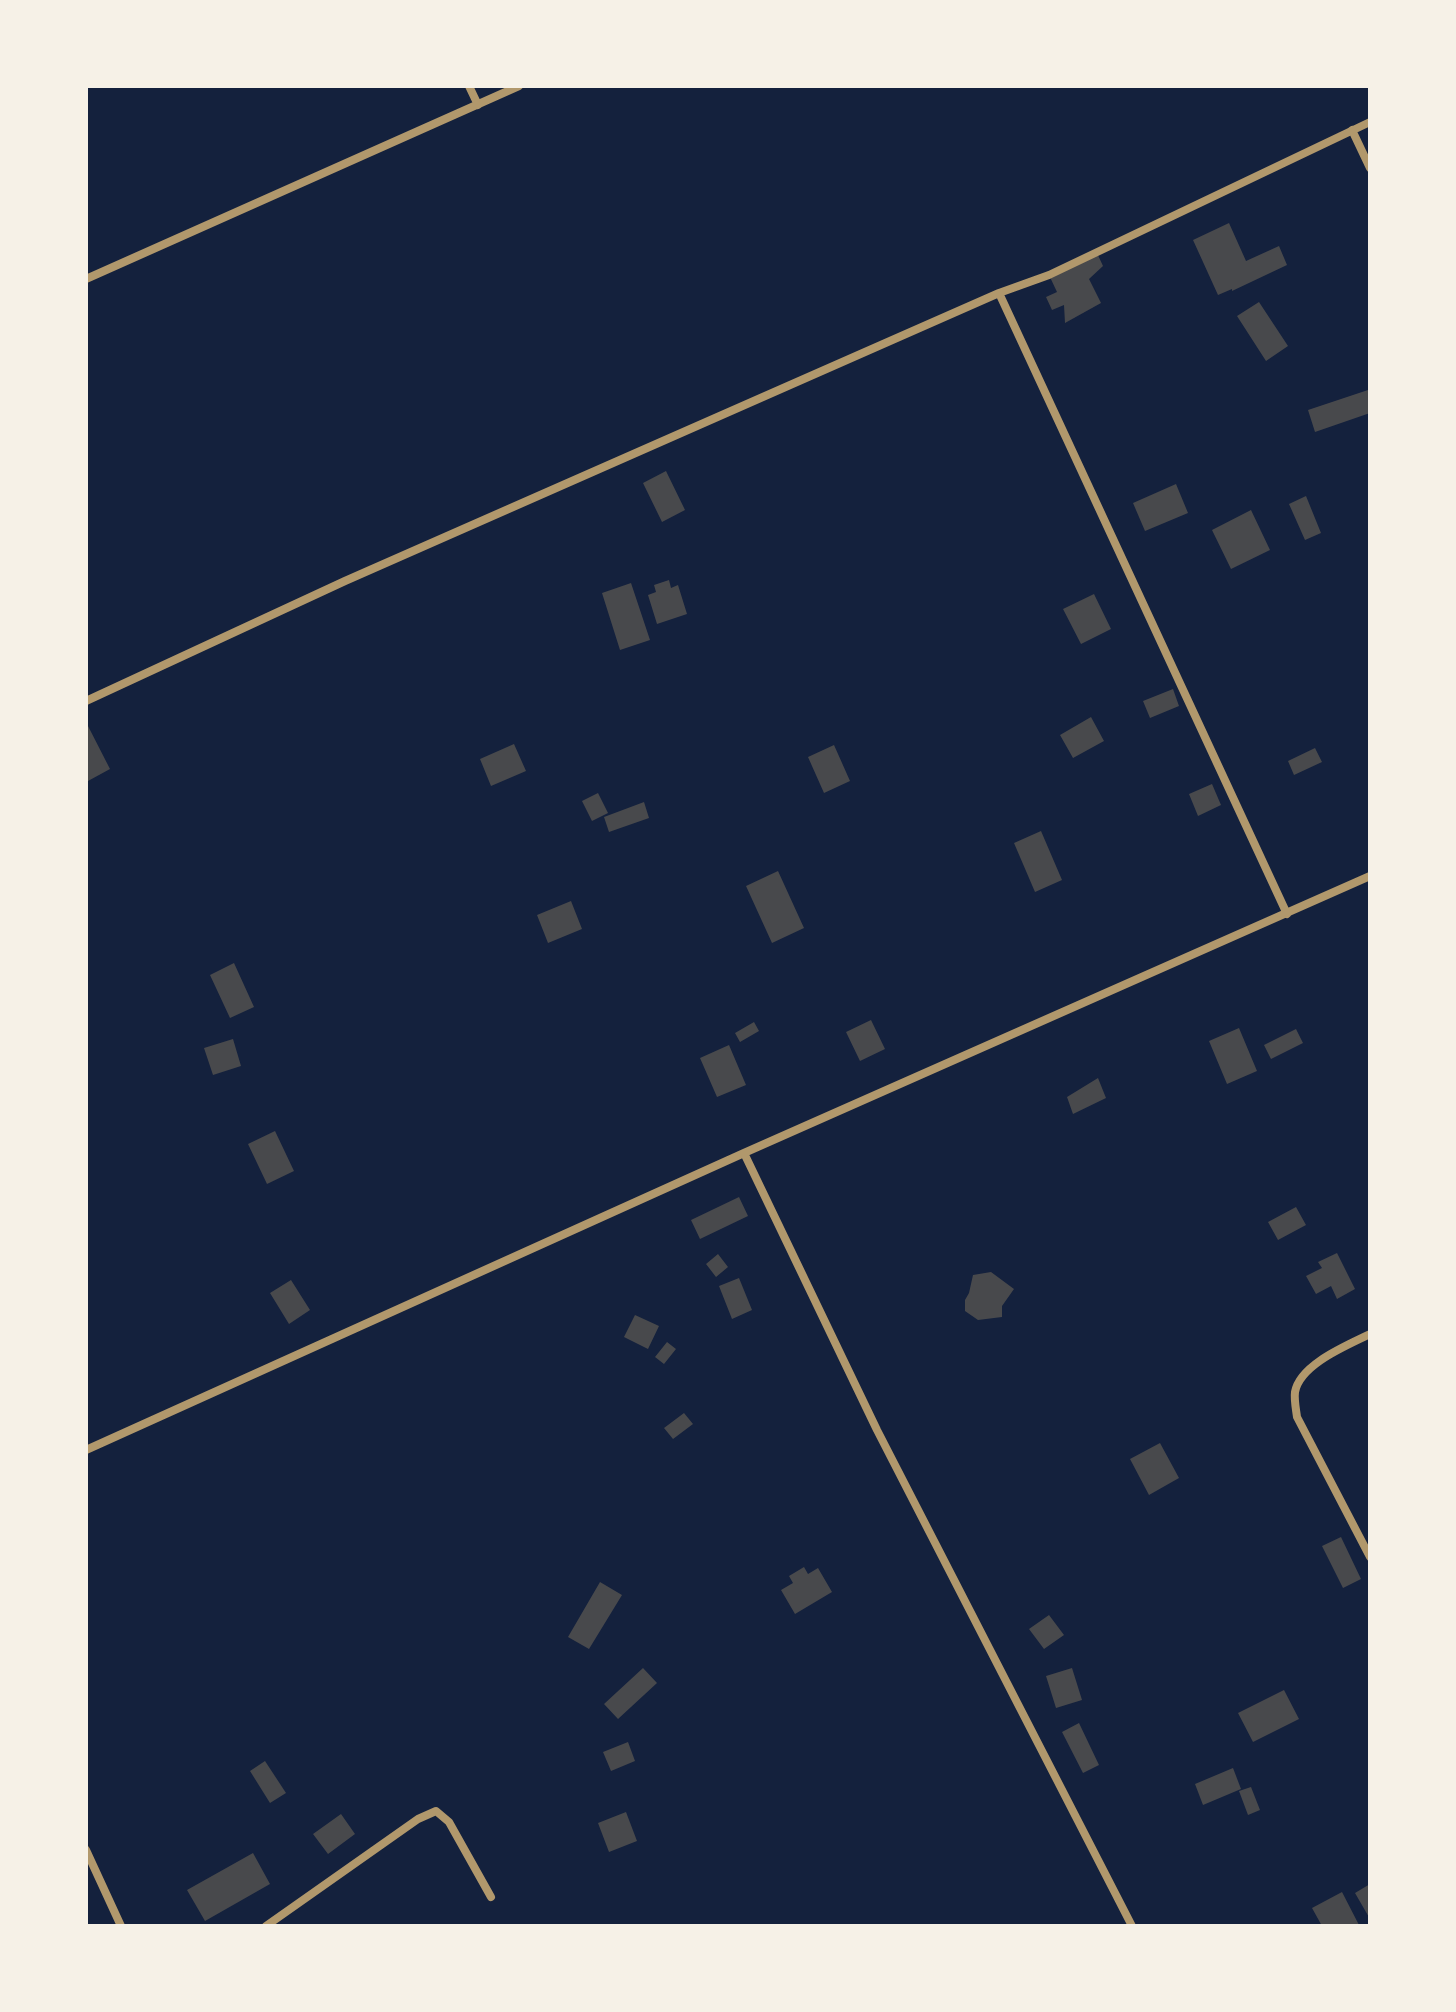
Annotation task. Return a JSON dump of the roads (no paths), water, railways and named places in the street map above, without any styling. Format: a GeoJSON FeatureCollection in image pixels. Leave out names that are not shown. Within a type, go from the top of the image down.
{"type":"FeatureCollection","features":[{"type":"Feature","properties":{"kind":"street"},"geometry":{"type":"LineString","coordinates":[[469,86],[478,105]]}},
{"type":"Feature","properties":{"kind":"street"},"geometry":{"type":"LineString","coordinates":[[86,279],[519,86]]}},
{"type":"Feature","properties":{"kind":"street"},"geometry":{"type":"LineString","coordinates":[[86,701],[345,581],[999,293],[1049,275],[1370,122]]}},
{"type":"Feature","properties":{"kind":"street"},"geometry":{"type":"LineString","coordinates":[[1352,130],[1370,168]]}},
{"type":"Feature","properties":{"kind":"street"},"geometry":{"type":"LineString","coordinates":[[999,293],[1287,914]]}},
{"type":"Feature","properties":{"kind":"street"},"geometry":{"type":"LineString","coordinates":[[86,1450],[744,1153],[1370,876]]}},
{"type":"Feature","properties":{"kind":"street"},"geometry":{"type":"LineString","coordinates":[[744,1153],[877,1430],[1132,1926]]}},
{"type":"Feature","properties":{"kind":"street"},"geometry":{"type":"LineString","coordinates":[[1370,1334],[1327,1356],[1298,1382],[1294,1394],[1297,1417],[1370,1557]]}},
{"type":"Feature","properties":{"kind":"street"},"geometry":{"type":"LineString","coordinates":[[266,1926],[418,1819],[436,1811],[449,1822],[491,1897]]}},
{"type":"Feature","properties":{"kind":"street"},"geometry":{"type":"LineString","coordinates":[[86,1850],[121,1926]]}}]}
